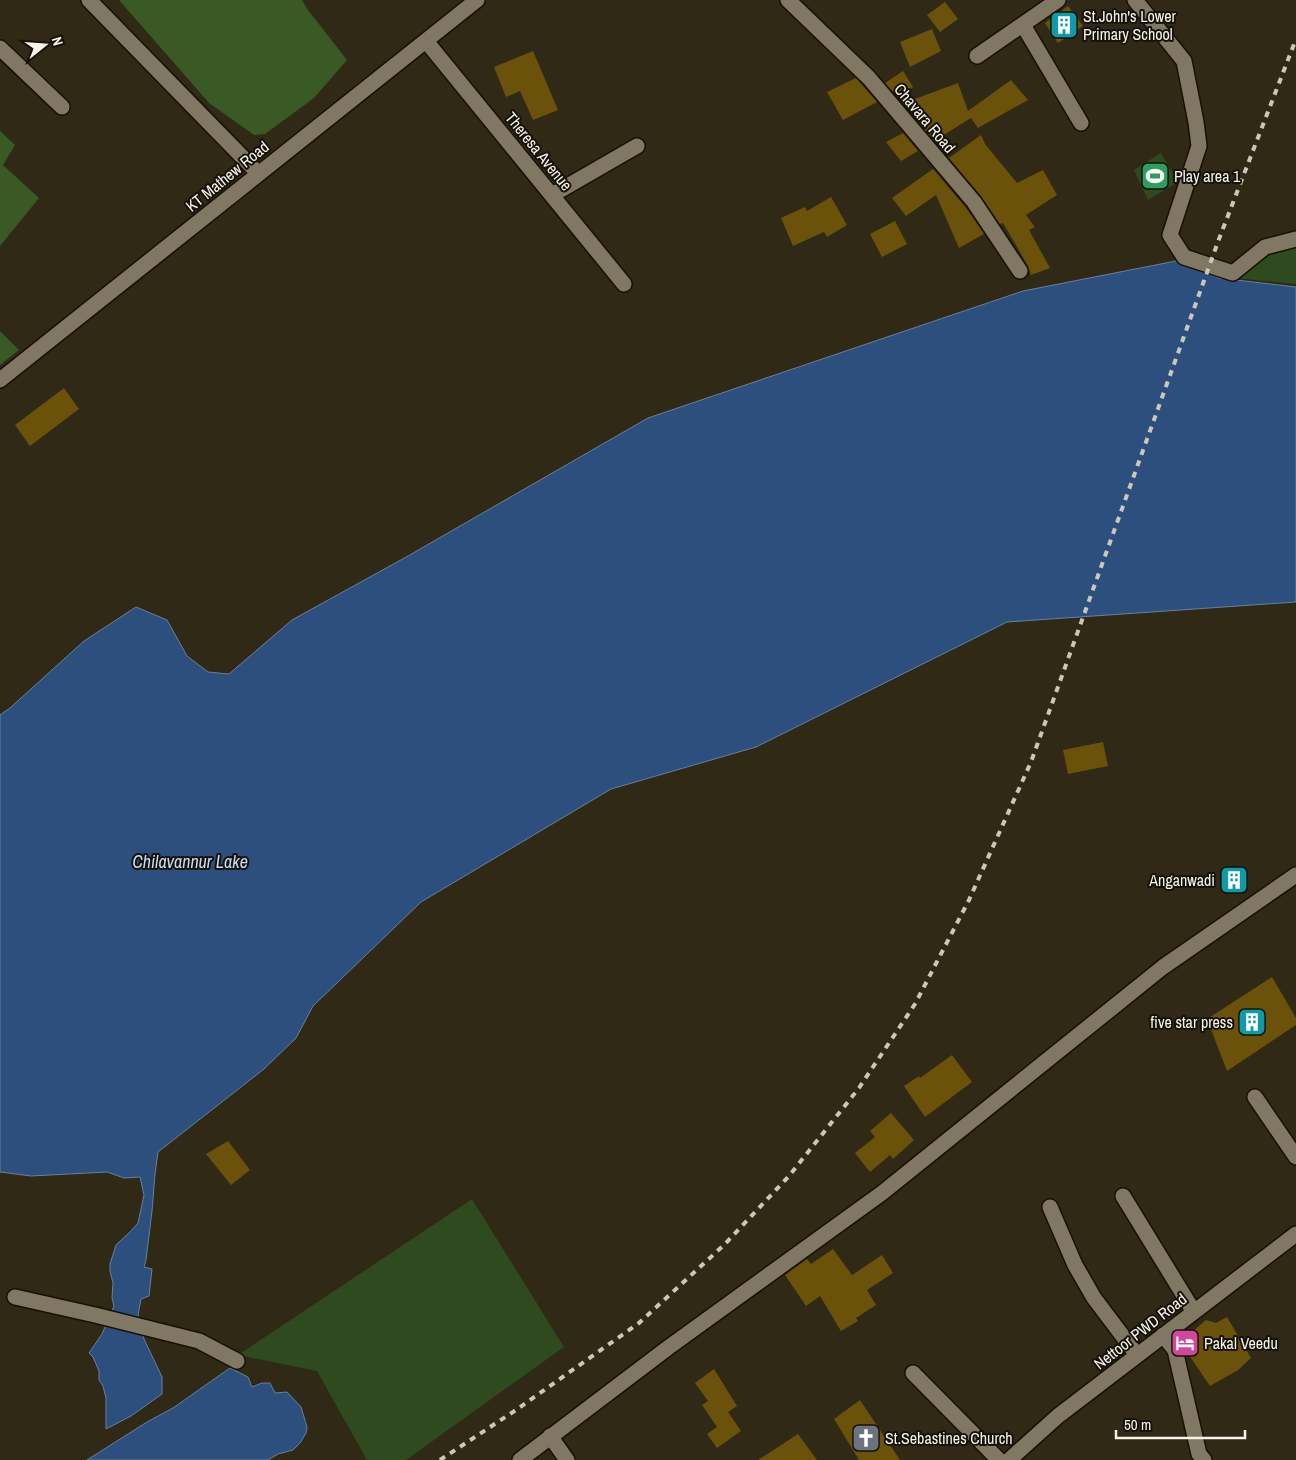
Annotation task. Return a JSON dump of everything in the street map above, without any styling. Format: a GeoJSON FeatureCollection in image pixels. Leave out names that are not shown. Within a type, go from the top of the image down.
{"type":"FeatureCollection","features":[{"type":"Feature","properties":{"kind":"street"},"geometry":{"type":"LineString","coordinates":[[89,0],[258,174]]}},
{"type":"Feature","properties":{"kind":"street","name":"KT Mathew Road"},"geometry":{"type":"LineString","coordinates":[[0,380],[476,0]]}},
{"type":"Feature","properties":{"kind":"street","name":"Chavara Road"},"geometry":{"type":"LineString","coordinates":[[788,0],[869,78],[974,202],[1020,271]]}},
{"type":"Feature","properties":{"kind":"street"},"geometry":{"type":"LineString","coordinates":[[977,56],[1058,0]]}},
{"type":"Feature","properties":{"kind":"street"},"geometry":{"type":"LineString","coordinates":[[1135,0],[1184,61],[1196,122],[1198,146],[1170,235],[1184,257],[1233,273],[1266,247],[1296,240]]}},
{"type":"Feature","properties":{"kind":"street"},"geometry":{"type":"LineString","coordinates":[[1023,24],[1081,123]]}},
{"type":"Feature","properties":{"kind":"street","name":"Theresa Avenue"},"geometry":{"type":"LineString","coordinates":[[426,41],[624,284]]}},
{"type":"Feature","properties":{"kind":"street"},"geometry":{"type":"LineString","coordinates":[[0,48],[62,107]]}},
{"type":"Feature","properties":{"kind":"street"},"geometry":{"type":"LineString","coordinates":[[552,195],[637,146]]}},
{"type":"Feature","properties":{"kind":"street"},"geometry":{"type":"LineString","coordinates":[[520,1460],[669,1347],[882,1193],[1163,967],[1296,875]]}},
{"type":"Feature","properties":{"kind":"street"},"geometry":{"type":"LineString","coordinates":[[1255,1097],[1296,1157]]}},
{"type":"Feature","properties":{"kind":"street"},"geometry":{"type":"LineString","coordinates":[[1123,1196],[1194,1312]]}},
{"type":"Feature","properties":{"kind":"street"},"geometry":{"type":"LineString","coordinates":[[1050,1207],[1075,1265],[1094,1298],[1138,1355]]}},
{"type":"Feature","properties":{"kind":"street","name":"Nettoor PWD Road"},"geometry":{"type":"LineString","coordinates":[[1009,1460],[1058,1416],[1296,1234]]}},
{"type":"Feature","properties":{"kind":"street"},"geometry":{"type":"LineString","coordinates":[[15,1297],[198,1341],[237,1361]]}},
{"type":"Feature","properties":{"kind":"street"},"geometry":{"type":"LineString","coordinates":[[1163,1335],[1174,1350],[1199,1454],[1204,1460]]}},
{"type":"Feature","properties":{"kind":"street"},"geometry":{"type":"LineString","coordinates":[[913,1373],[999,1460]]}},
{"type":"Feature","properties":{"kind":"street"},"geometry":{"type":"LineString","coordinates":[[550,1436],[567,1460]]}},
{"type":"Feature","properties":{"kind":"green space"},"geometry":{"type":"Polygon","coordinates":[[[119,0],[302,0],[347,60],[314,98],[265,134],[254,135],[209,103],[119,0]]]}},
{"type":"Feature","properties":{"kind":"green space"},"geometry":{"type":"Polygon","coordinates":[[[0,131],[15,145],[3,165],[39,198],[0,246],[0,131]]]}},
{"type":"Feature","properties":{"kind":"green space","name":"Play area 1"},"geometry":{"type":"Polygon","coordinates":[[[1161,153],[1178,182],[1148,200],[1134,170],[1161,153]]]}},
{"type":"Feature","properties":{"kind":"green space"},"geometry":{"type":"Polygon","coordinates":[[[1296,248],[1296,284],[1235,278],[1270,255],[1296,248]]]}},
{"type":"Feature","properties":{"kind":"green space"},"geometry":{"type":"Polygon","coordinates":[[[0,331],[19,350],[0,365],[0,331]]]}},
{"type":"Feature","properties":{"kind":"green space"},"geometry":{"type":"Polygon","coordinates":[[[472,1199],[564,1347],[406,1460],[367,1460],[317,1371],[238,1355],[472,1199]]]}},
{"type":"Feature","properties":{"kind":"water","name":"Chilavannur Lake"},"geometry":{"type":"Polygon","coordinates":[[[1176,261],[1219,278],[1296,287],[1296,602],[1007,622],[756,747],[611,789],[421,902],[313,1006],[296,1038],[264,1069],[158,1152],[144,1267],[152,1269],[149,1296],[141,1299],[138,1315],[144,1339],[162,1377],[162,1394],[131,1416],[106,1429],[106,1398],[103,1386],[99,1380],[99,1371],[93,1357],[89,1353],[102,1334],[114,1306],[110,1264],[116,1245],[138,1223],[144,1195],[140,1177],[124,1178],[107,1172],[31,1176],[0,1172],[0,715],[84,641],[136,607],[167,620],[187,656],[208,672],[229,674],[292,620],[408,556],[648,418],[1023,291],[1176,261]]]}},
{"type":"Feature","properties":{"kind":"water"},"geometry":{"type":"Polygon","coordinates":[[[230,1368],[248,1377],[252,1387],[262,1383],[270,1383],[275,1393],[287,1392],[301,1407],[307,1427],[306,1433],[293,1450],[278,1454],[268,1460],[87,1460],[173,1408],[230,1368]]]}},
{"type":"Feature","properties":{"kind":"building"},"geometry":{"type":"Polygon","coordinates":[[[945,2],[958,19],[940,32],[927,15],[945,2]]]}},
{"type":"Feature","properties":{"kind":"building","name":"St.John's Lower Primary School"},"geometry":{"type":"Polygon","coordinates":[[[1068,6],[1083,26],[1058,43],[1045,23],[1068,6]]]}},
{"type":"Feature","properties":{"kind":"building"},"geometry":{"type":"Polygon","coordinates":[[[932,29],[941,51],[910,67],[900,42],[932,29]]]}},
{"type":"Feature","properties":{"kind":"building"},"geometry":{"type":"Polygon","coordinates":[[[533,51],[558,110],[533,120],[520,91],[506,97],[494,67],[533,51]]]}},
{"type":"Feature","properties":{"kind":"building"},"geometry":{"type":"Polygon","coordinates":[[[903,71],[913,87],[898,97],[885,83],[903,71]]]}},
{"type":"Feature","properties":{"kind":"building"},"geometry":{"type":"Polygon","coordinates":[[[856,78],[877,102],[843,120],[827,92],[856,78]]]}},
{"type":"Feature","properties":{"kind":"building"},"geometry":{"type":"Polygon","coordinates":[[[1011,80],[1028,100],[978,128],[971,118],[934,141],[920,124],[912,100],[958,83],[968,111],[1011,80]]]}},
{"type":"Feature","properties":{"kind":"building"},"geometry":{"type":"Polygon","coordinates":[[[903,133],[918,151],[901,161],[886,142],[903,133]]]}},
{"type":"Feature","properties":{"kind":"building"},"geometry":{"type":"Polygon","coordinates":[[[981,135],[985,144],[1017,183],[1043,170],[1057,195],[1026,215],[1035,227],[1029,230],[1050,268],[1031,275],[1028,266],[1003,223],[1000,224],[981,196],[949,158],[981,135]]]}},
{"type":"Feature","properties":{"kind":"building"},"geometry":{"type":"Polygon","coordinates":[[[933,169],[966,208],[984,234],[959,248],[936,195],[906,216],[892,198],[933,169]]]}},
{"type":"Feature","properties":{"kind":"building"},"geometry":{"type":"Polygon","coordinates":[[[831,197],[847,225],[827,237],[824,232],[793,246],[781,218],[805,207],[807,211],[831,197]]]}},
{"type":"Feature","properties":{"kind":"building"},"geometry":{"type":"Polygon","coordinates":[[[895,221],[907,244],[882,257],[870,234],[895,221]]]}},
{"type":"Feature","properties":{"kind":"building"},"geometry":{"type":"Polygon","coordinates":[[[64,388],[79,409],[30,446],[15,425],[64,388]]]}},
{"type":"Feature","properties":{"kind":"building"},"geometry":{"type":"Polygon","coordinates":[[[1103,742],[1108,766],[1068,774],[1063,750],[1103,742]]]}},
{"type":"Feature","properties":{"kind":"building","name":"Anganwadi"},"geometry":{"type":"Polygon","coordinates":[[[1238,870],[1244,882],[1234,887],[1224,877],[1238,870]]]}},
{"type":"Feature","properties":{"kind":"building","name":"five star press"},"geometry":{"type":"Polygon","coordinates":[[[1272,977],[1296,1018],[1296,1025],[1227,1071],[1207,1019],[1272,977]]]}},
{"type":"Feature","properties":{"kind":"building"},"geometry":{"type":"Polygon","coordinates":[[[952,1055],[972,1082],[925,1117],[904,1086],[919,1076],[920,1078],[952,1055]]]}},
{"type":"Feature","properties":{"kind":"building"},"geometry":{"type":"Polygon","coordinates":[[[891,1113],[914,1140],[893,1159],[890,1155],[870,1172],[855,1153],[875,1137],[870,1131],[891,1113]]]}},
{"type":"Feature","properties":{"kind":"building"},"geometry":{"type":"Polygon","coordinates":[[[228,1141],[250,1170],[231,1185],[206,1154],[228,1141]]]}},
{"type":"Feature","properties":{"kind":"building"},"geometry":{"type":"Polygon","coordinates":[[[833,1249],[852,1275],[882,1255],[893,1273],[867,1290],[876,1305],[856,1318],[858,1321],[841,1331],[820,1296],[806,1306],[785,1275],[807,1259],[811,1264],[833,1249]]]}},
{"type":"Feature","properties":{"kind":"building"},"geometry":{"type":"Polygon","coordinates":[[[1227,1317],[1251,1358],[1238,1370],[1210,1386],[1180,1342],[1206,1320],[1216,1323],[1227,1317]]]}},
{"type":"Feature","properties":{"kind":"building"},"geometry":{"type":"Polygon","coordinates":[[[714,1369],[737,1406],[728,1412],[741,1431],[717,1448],[707,1434],[717,1427],[702,1405],[708,1401],[695,1383],[714,1369]]]}},
{"type":"Feature","properties":{"kind":"building","name":"St.Sebastines Church"},"geometry":{"type":"Polygon","coordinates":[[[860,1400],[900,1460],[859,1460],[834,1419],[860,1400]]]}},
{"type":"Feature","properties":{"kind":"building"},"geometry":{"type":"Polygon","coordinates":[[[798,1434],[817,1460],[758,1460],[798,1434]]]}},
{"type":"Feature","properties":{"kind":"railway"},"geometry":{"type":"LineString","coordinates":[[440,1460],[516,1410],[639,1323],[725,1244],[789,1176],[859,1088],[915,1004],[969,900],[1031,762],[1219,239],[1296,39]]}},
{"type":"Feature","properties":{"kind":"place","name":"St.John's Lower Primary School"},"geometry":{"type":"Point","coordinates":[1064,25]}},
{"type":"Feature","properties":{"kind":"place","name":"Play area 1"},"geometry":{"type":"Point","coordinates":[1155,176]}},
{"type":"Feature","properties":{"kind":"place","name":"Anganwadi"},"geometry":{"type":"Point","coordinates":[1234,880]}},
{"type":"Feature","properties":{"kind":"place","name":"five star press"},"geometry":{"type":"Point","coordinates":[1252,1022]}},
{"type":"Feature","properties":{"kind":"place","name":"Pakal Veedu"},"geometry":{"type":"Point","coordinates":[1185,1343]}},
{"type":"Feature","properties":{"kind":"place","name":"St.Sebastines Church"},"geometry":{"type":"Point","coordinates":[866,1438]}}]}
